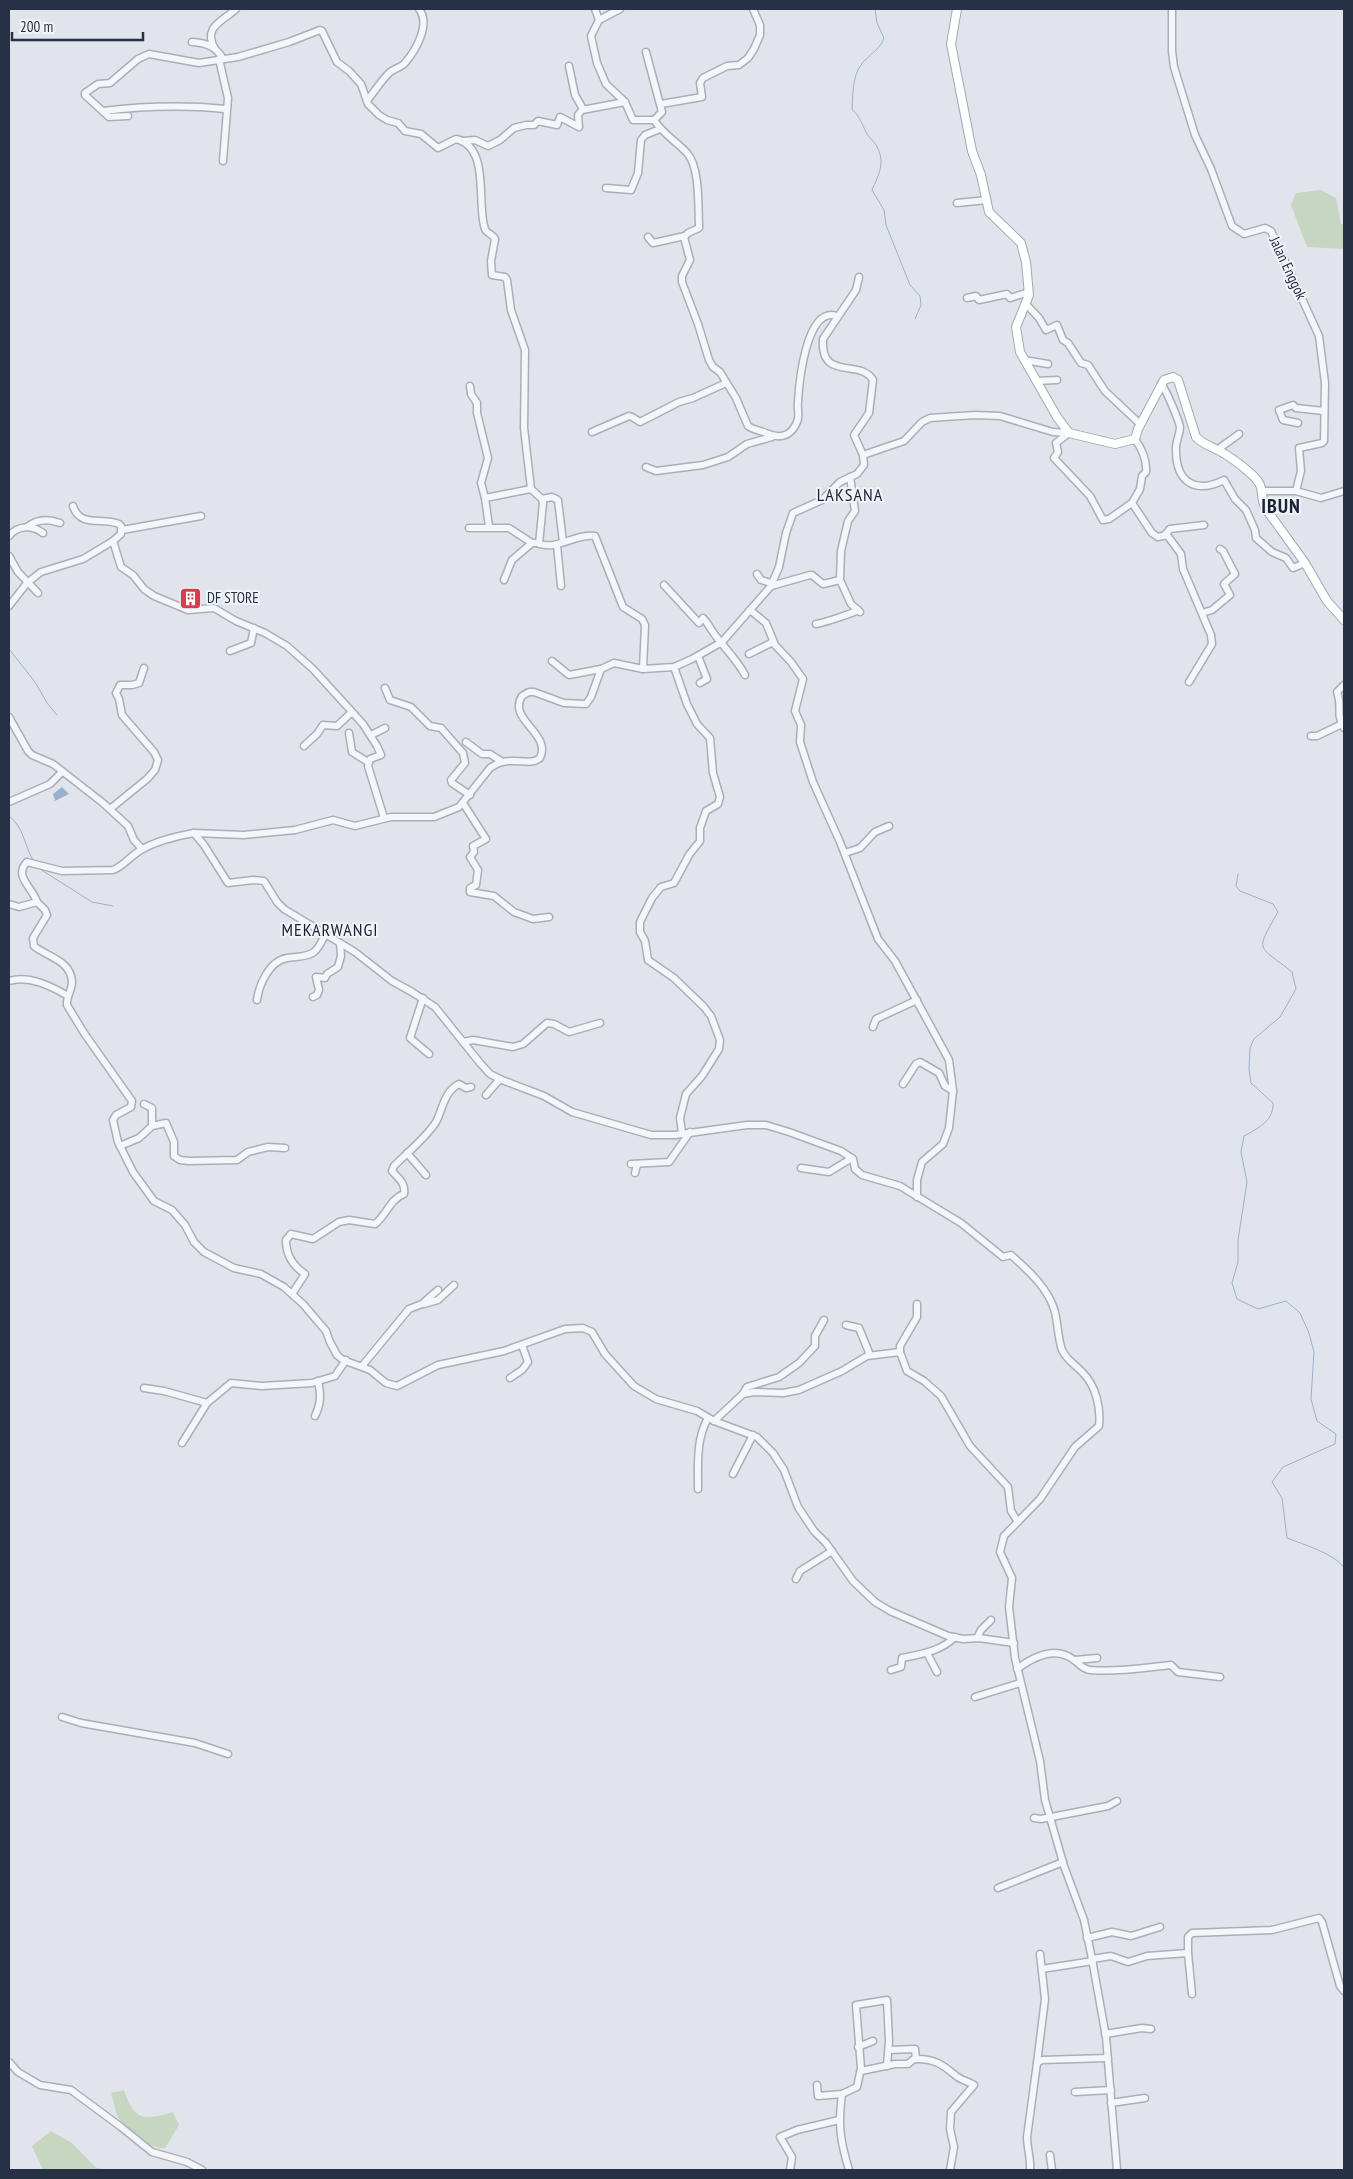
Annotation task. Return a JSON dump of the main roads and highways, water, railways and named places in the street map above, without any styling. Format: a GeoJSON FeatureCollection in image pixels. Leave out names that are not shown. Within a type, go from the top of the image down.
{"type":"FeatureCollection","features":[{"type":"Feature","properties":{"kind":"main road"},"geometry":{"type":"LineString","coordinates":[[957,9],[951,44],[972,151],[981,175],[992,216],[1021,244],[1026,262],[1029,292],[1016,327],[1018,344],[1024,360],[1057,417],[1069,433],[1115,444],[1135,439],[1140,424],[1164,380],[1170,377],[1179,381],[1196,437],[1201,442],[1217,450],[1259,482],[1262,490],[1261,501],[1304,563],[1327,601],[1344,620]]}},
{"type":"Feature","properties":{"kind":"water"},"geometry":{"type":"Polygon","coordinates":[[[62,787],[69,794],[53,802],[55,800],[53,794],[62,787]]]}},
{"type":"Feature","properties":{"kind":"waterway"},"geometry":{"type":"LineString","coordinates":[[875,9],[877,23],[884,38],[880,46],[864,61],[858,70],[854,86],[852,109],[867,134],[875,143],[881,157],[880,168],[872,190],[884,210],[886,225],[910,285],[920,296],[921,305],[915,319]]}},
{"type":"Feature","properties":{"kind":"waterway"},"geometry":{"type":"LineString","coordinates":[[9,649],[35,682],[47,703],[57,715]]}},
{"type":"Feature","properties":{"kind":"waterway"},"geometry":{"type":"LineString","coordinates":[[9,816],[18,825],[33,860]]}},
{"type":"Feature","properties":{"kind":"waterway"},"geometry":{"type":"LineString","coordinates":[[40,869],[92,902],[113,906]]}},
{"type":"Feature","properties":{"kind":"waterway"},"geometry":{"type":"LineString","coordinates":[[1238,874],[1236,886],[1240,891],[1273,904],[1278,912],[1265,935],[1263,947],[1266,952],[1292,972],[1296,989],[1280,1017],[1254,1039],[1250,1048],[1249,1069],[1251,1083],[1273,1103],[1273,1109],[1264,1124],[1244,1136],[1241,1152],[1247,1182],[1238,1240],[1238,1262],[1232,1283],[1237,1299],[1258,1309],[1286,1301],[1300,1313],[1309,1333],[1314,1352],[1311,1399],[1317,1421],[1336,1434],[1335,1444],[1283,1467],[1272,1482],[1282,1498],[1287,1538],[1310,1546],[1334,1558],[1344,1568]]}},
{"type":"Feature","properties":{"kind":"place","name":"DF STORE"},"geometry":{"type":"Point","coordinates":[191,598]}},
{"type":"Feature","properties":{"kind":"district","name":"LAKSANA"},"geometry":{"type":"Point","coordinates":[850,495]}},
{"type":"Feature","properties":{"kind":"district","name":"IBUN"},"geometry":{"type":"Point","coordinates":[1281,506]}},
{"type":"Feature","properties":{"kind":"district","name":"MEKARWANGI"},"geometry":{"type":"Point","coordinates":[330,930]}}]}
